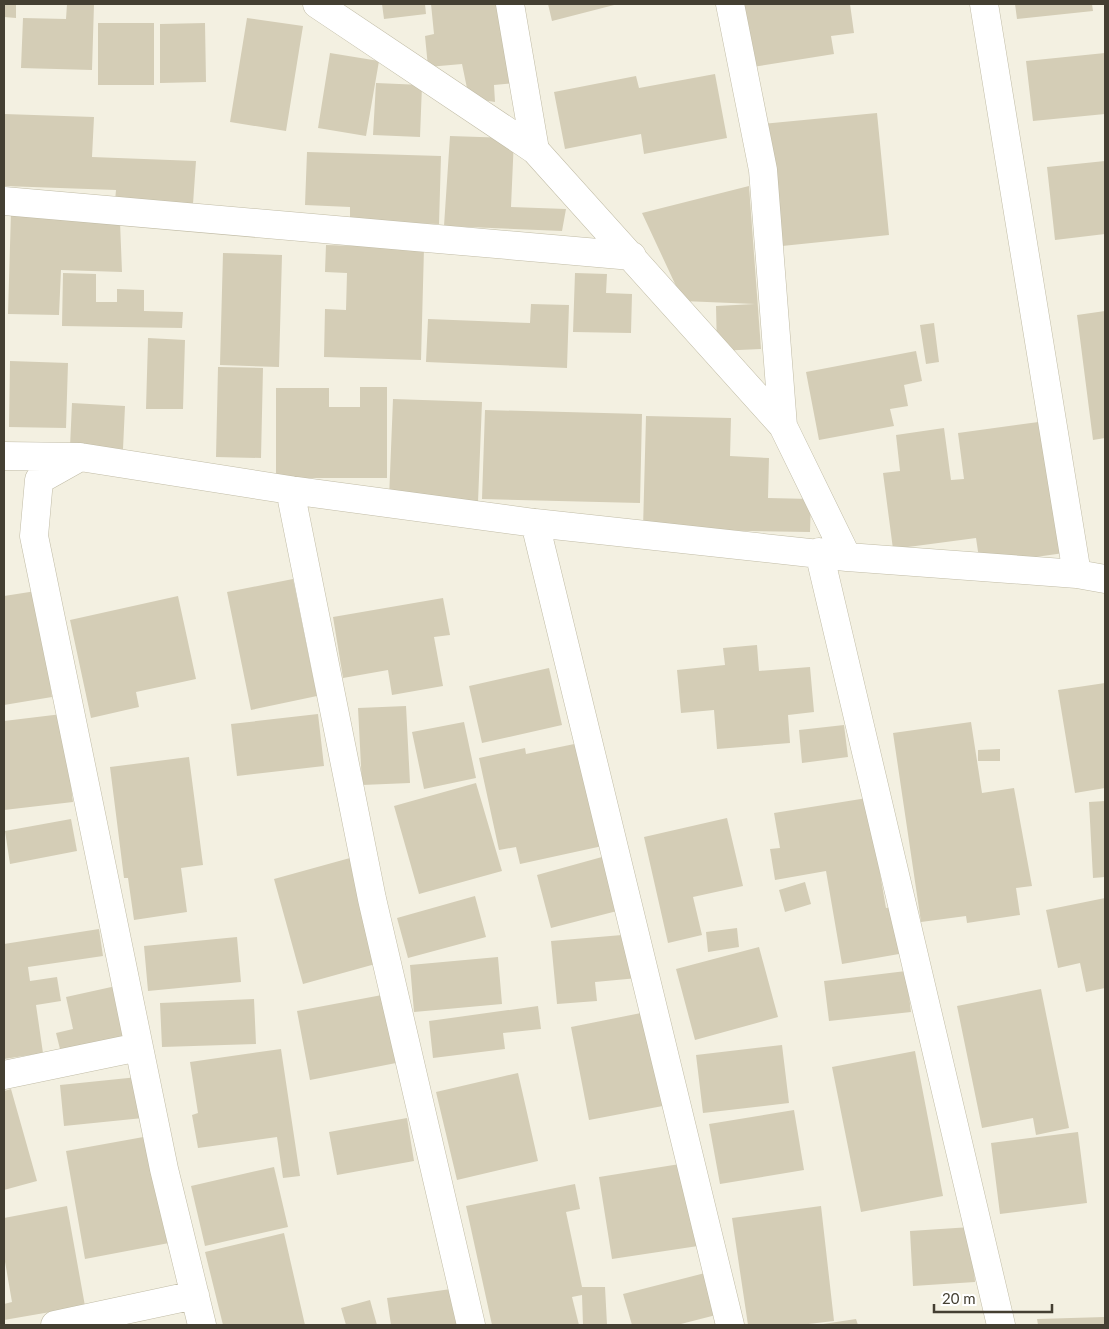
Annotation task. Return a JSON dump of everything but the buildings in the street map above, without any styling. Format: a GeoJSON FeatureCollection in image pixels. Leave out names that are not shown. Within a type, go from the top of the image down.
{"type":"FeatureCollection","features":[{"type":"Feature","properties":{"kind":"street"},"geometry":{"type":"LineString","coordinates":[[510,4],[535,150]]}},
{"type":"Feature","properties":{"kind":"street"},"geometry":{"type":"LineString","coordinates":[[730,4],[764,170],[783,426]]}},
{"type":"Feature","properties":{"kind":"street"},"geometry":{"type":"LineString","coordinates":[[984,4],[1077,574]]}},
{"type":"Feature","properties":{"kind":"street"},"geometry":{"type":"LineString","coordinates":[[329,8],[535,150],[783,426],[848,557]]}},
{"type":"Feature","properties":{"kind":"street"},"geometry":{"type":"LineString","coordinates":[[4,201],[632,256]]}},
{"type":"Feature","properties":{"kind":"street"},"geometry":{"type":"LineString","coordinates":[[4,456],[80,457],[290,490],[535,523],[819,552],[848,557],[1077,574],[1105,579]]}},
{"type":"Feature","properties":{"kind":"street"},"geometry":{"type":"LineString","coordinates":[[80,457],[39,480],[34,536],[164,1169],[202,1325]]}},
{"type":"Feature","properties":{"kind":"street"},"geometry":{"type":"LineString","coordinates":[[290,490],[372,900],[471,1325]]}},
{"type":"Feature","properties":{"kind":"street"},"geometry":{"type":"LineString","coordinates":[[535,523],[730,1325]]}},
{"type":"Feature","properties":{"kind":"street"},"geometry":{"type":"LineString","coordinates":[[819,552],[1001,1325]]}},
{"type":"Feature","properties":{"kind":"street"},"geometry":{"type":"LineString","coordinates":[[4,1075],[139,1047]]}},
{"type":"Feature","properties":{"kind":"street"},"geometry":{"type":"LineString","coordinates":[[55,1325],[194,1295]]}}]}
